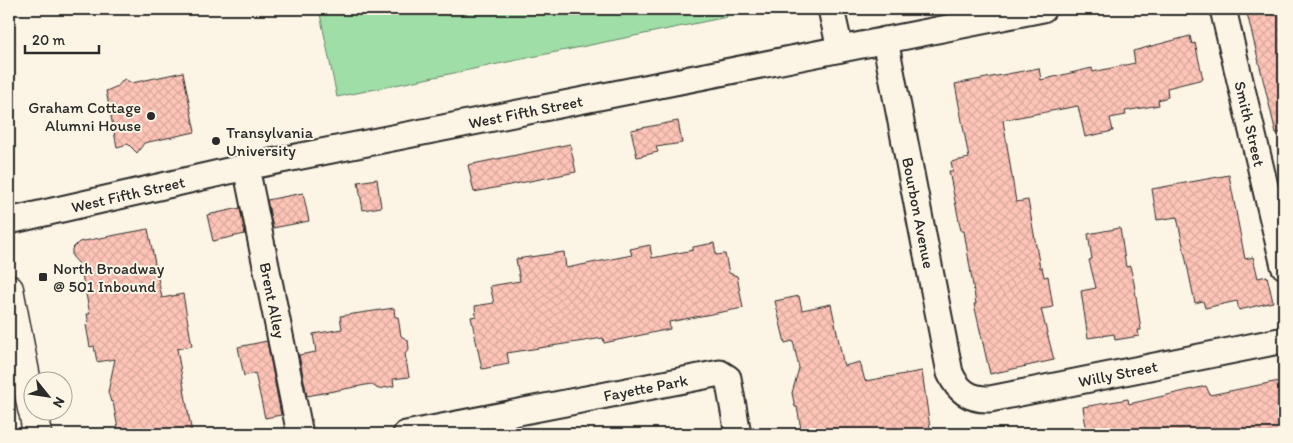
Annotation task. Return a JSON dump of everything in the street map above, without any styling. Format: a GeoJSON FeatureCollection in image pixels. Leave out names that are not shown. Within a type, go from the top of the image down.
{"type":"FeatureCollection","features":[{"type":"Feature","properties":{"kind":"main road"},"geometry":{"type":"LineString","coordinates":[[9,289],[25,370]]}},
{"type":"Feature","properties":{"kind":"main road"},"geometry":{"type":"LineString","coordinates":[[35,420],[37,434]]}},
{"type":"Feature","properties":{"kind":"street"},"geometry":{"type":"LineString","coordinates":[[831,9],[840,49]]}},
{"type":"Feature","properties":{"kind":"street","name":"West Fifth Street"},"geometry":{"type":"LineString","coordinates":[[9,221],[246,167],[1043,9]]}},
{"type":"Feature","properties":{"kind":"street","name":"Smith Street"},"geometry":{"type":"LineString","coordinates":[[1223,9],[1284,264]]}},
{"type":"Feature","properties":{"kind":"street","name":"Bourbon Avenue"},"geometry":{"type":"LineString","coordinates":[[885,40],[950,373],[955,385]]}},
{"type":"Feature","properties":{"kind":"street","name":"Brent Alley"},"geometry":{"type":"LineString","coordinates":[[246,167],[300,434]]}},
{"type":"Feature","properties":{"kind":"street","name":"Willy Street"},"geometry":{"type":"LineString","coordinates":[[955,385],[966,395],[977,399],[990,399],[1284,340]]}},
{"type":"Feature","properties":{"kind":"street","name":"Fayette Park"},"geometry":{"type":"LineString","coordinates":[[406,434],[508,424],[720,373],[728,378],[738,434]]}},
{"type":"Feature","properties":{"kind":"green space"},"geometry":{"type":"Polygon","coordinates":[[[319,9],[725,9],[727,17],[337,97],[319,9]]]}},
{"type":"Feature","properties":{"kind":"building"},"geometry":{"type":"Polygon","coordinates":[[[1246,9],[1282,9],[1284,18],[1284,133],[1276,133],[1246,9]]]}},
{"type":"Feature","properties":{"kind":"building"},"geometry":{"type":"Polygon","coordinates":[[[1190,36],[1192,44],[1195,43],[1203,79],[1167,88],[1168,97],[1158,100],[1159,105],[1125,111],[1126,115],[1110,118],[1113,131],[1085,137],[1078,106],[1003,120],[1016,202],[1028,200],[1040,268],[1042,267],[1044,277],[1048,276],[1053,307],[1041,309],[1054,360],[990,374],[974,304],[976,304],[964,231],[961,231],[949,171],[953,171],[951,162],[969,158],[955,84],[1039,68],[1041,80],[1092,68],[1093,72],[1135,63],[1133,51],[1190,36]]]}},
{"type":"Feature","properties":{"kind":"building","name":"Graham Cottage Alumni House"},"geometry":{"type":"Polygon","coordinates":[[[183,72],[195,132],[144,143],[137,153],[128,144],[117,147],[106,91],[118,86],[124,79],[132,83],[183,72]]]}},
{"type":"Feature","properties":{"kind":"building"},"geometry":{"type":"Polygon","coordinates":[[[678,121],[682,143],[656,147],[658,152],[637,157],[631,130],[678,121]]]}},
{"type":"Feature","properties":{"kind":"building"},"geometry":{"type":"Polygon","coordinates":[[[570,144],[576,172],[474,192],[468,165],[570,144]]]}},
{"type":"Feature","properties":{"kind":"building"},"geometry":{"type":"Polygon","coordinates":[[[1229,175],[1245,259],[1253,257],[1258,278],[1267,276],[1273,302],[1239,310],[1237,301],[1205,308],[1203,301],[1195,303],[1177,217],[1157,220],[1152,189],[1229,175]]]}},
{"type":"Feature","properties":{"kind":"building"},"geometry":{"type":"Polygon","coordinates":[[[377,179],[381,207],[363,210],[358,182],[377,179]]]}},
{"type":"Feature","properties":{"kind":"building"},"geometry":{"type":"Polygon","coordinates":[[[303,193],[309,221],[273,228],[267,200],[303,193]]]}},
{"type":"Feature","properties":{"kind":"building"},"geometry":{"type":"Polygon","coordinates":[[[240,208],[245,234],[213,241],[207,215],[240,208]]]}},
{"type":"Feature","properties":{"kind":"building"},"geometry":{"type":"Polygon","coordinates":[[[1120,228],[1126,267],[1130,266],[1134,283],[1141,330],[1138,330],[1139,336],[1115,340],[1114,334],[1088,338],[1081,291],[1096,288],[1089,260],[1092,259],[1088,234],[1120,228]]]}},
{"type":"Feature","properties":{"kind":"building"},"geometry":{"type":"Polygon","coordinates":[[[148,229],[162,298],[183,294],[192,346],[177,349],[192,434],[119,434],[113,402],[111,402],[108,392],[115,359],[97,362],[94,346],[90,347],[86,325],[89,324],[87,314],[90,314],[80,265],[72,256],[72,249],[79,242],[148,229]]]}},
{"type":"Feature","properties":{"kind":"building"},"geometry":{"type":"Polygon","coordinates":[[[714,243],[716,255],[725,254],[729,273],[737,276],[743,308],[669,322],[670,329],[604,343],[603,338],[507,353],[509,364],[482,369],[471,317],[476,316],[475,306],[494,303],[490,286],[520,281],[516,259],[564,252],[566,268],[632,255],[630,249],[650,245],[652,258],[693,250],[693,247],[714,243]]]}},
{"type":"Feature","properties":{"kind":"building"},"geometry":{"type":"Polygon","coordinates":[[[799,296],[802,310],[831,304],[844,366],[860,362],[865,381],[922,371],[930,428],[889,434],[802,434],[797,407],[795,407],[792,393],[799,368],[793,341],[785,343],[775,301],[799,296]]]}},
{"type":"Feature","properties":{"kind":"building"},"geometry":{"type":"Polygon","coordinates":[[[394,308],[395,317],[398,317],[401,336],[408,340],[409,349],[405,354],[409,377],[393,379],[394,386],[378,389],[371,384],[307,396],[299,355],[316,352],[313,334],[342,329],[340,316],[394,308]]]}},
{"type":"Feature","properties":{"kind":"building"},"geometry":{"type":"Polygon","coordinates":[[[267,341],[281,415],[265,418],[255,373],[244,376],[238,347],[267,341]]]}},
{"type":"Feature","properties":{"kind":"building"},"geometry":{"type":"Polygon","coordinates":[[[1284,380],[1284,434],[1087,434],[1083,407],[1128,399],[1129,404],[1206,386],[1210,395],[1284,380]]]}},
{"type":"Feature","properties":{"kind":"place","name":"Graham Cottage Alumni House"},"geometry":{"type":"Point","coordinates":[151,116]}},
{"type":"Feature","properties":{"kind":"place","name":"Transylvania University"},"geometry":{"type":"Point","coordinates":[216,141]}},
{"type":"Feature","properties":{"kind":"place","name":"North Broadway @ 501 Inbound"},"geometry":{"type":"Point","coordinates":[43,277]}}]}
